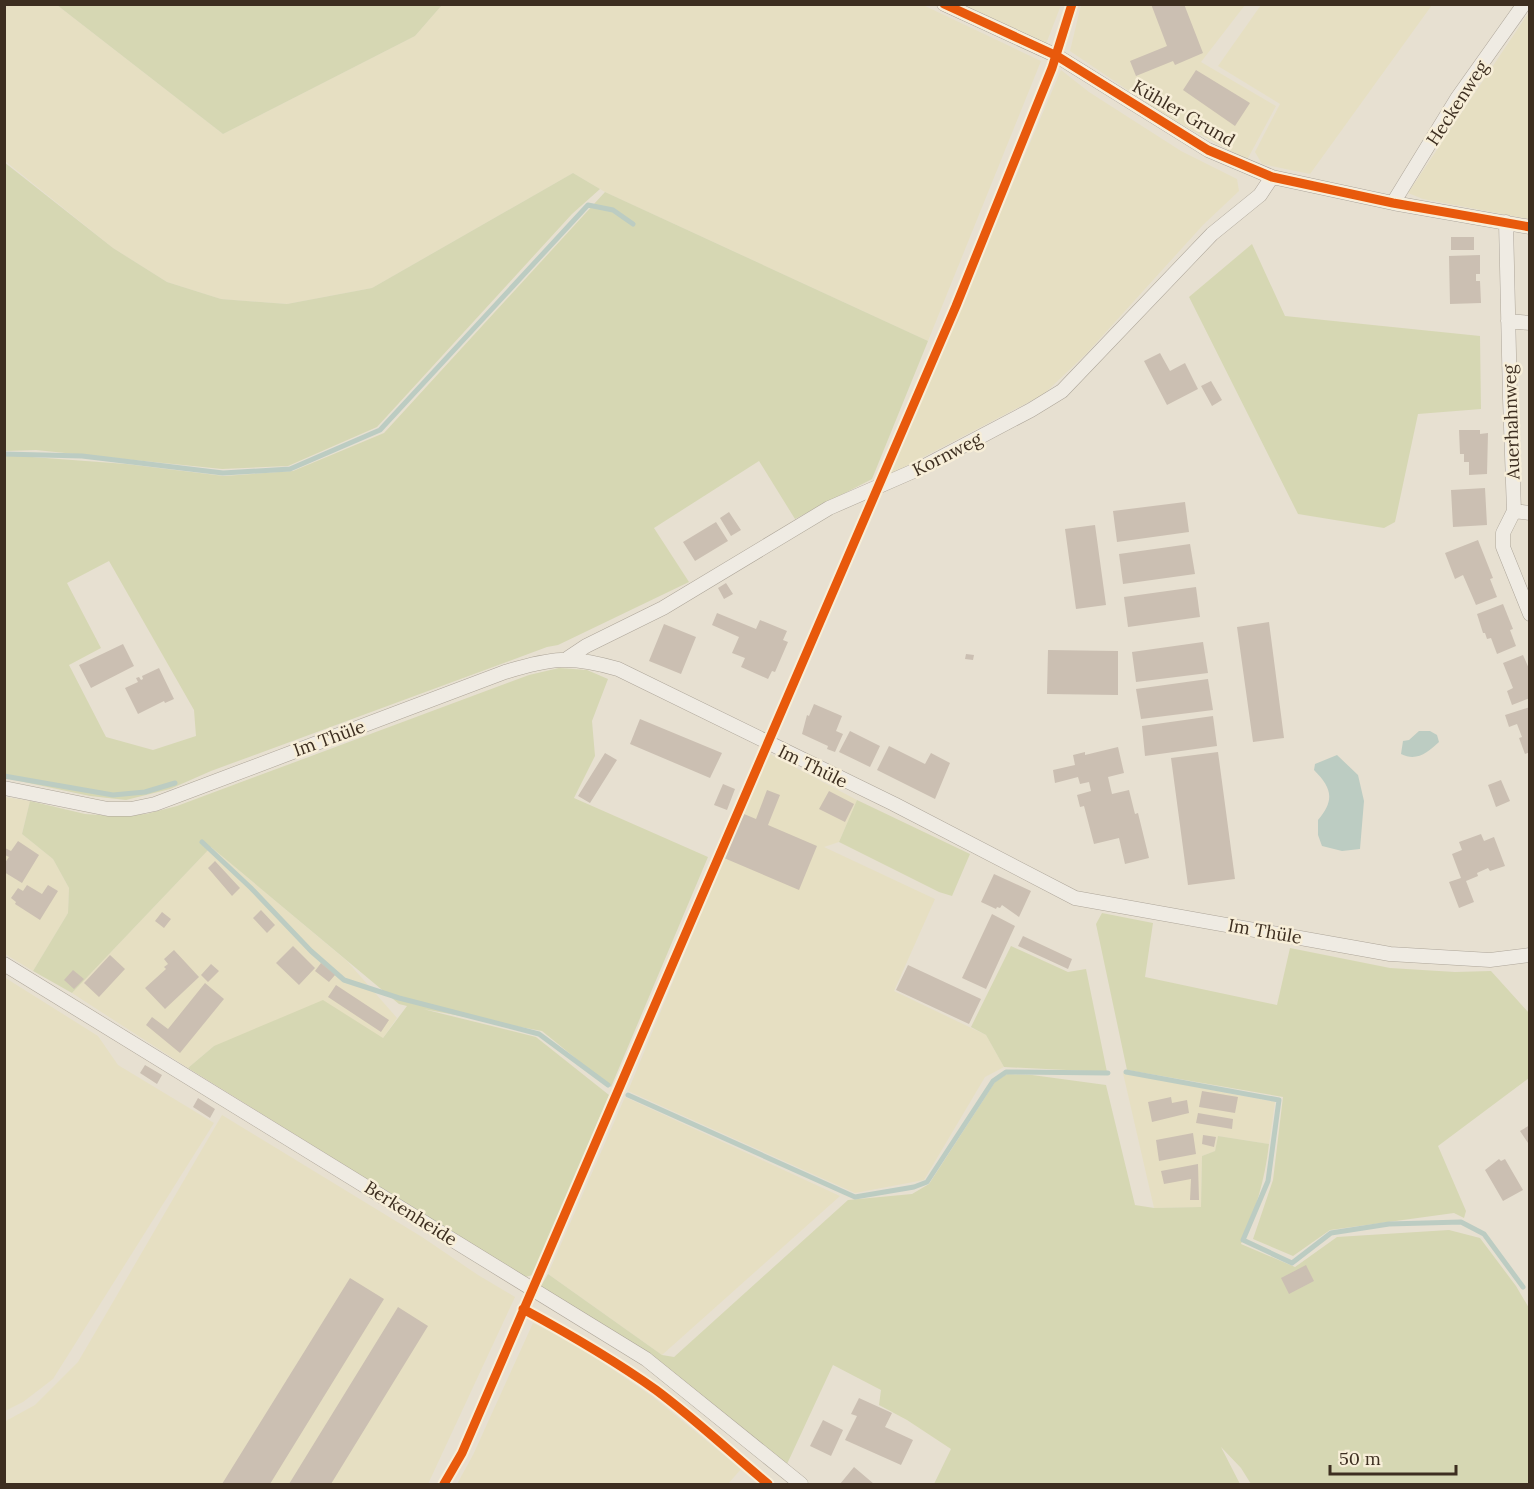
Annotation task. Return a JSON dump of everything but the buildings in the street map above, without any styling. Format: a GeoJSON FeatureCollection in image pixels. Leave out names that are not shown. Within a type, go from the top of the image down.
{"type":"FeatureCollection","features":[{"type":"Feature","properties":{"kind":"street","name":"Kühler Grund"},"geometry":{"type":"LineString","coordinates":[[944,4],[1057,56],[1208,150],[1272,177],[1393,203],[1530,227]]}},
{"type":"Feature","properties":{"kind":"street","name":"Heckenweg"},"geometry":{"type":"LineString","coordinates":[[1393,203],[1458,98],[1524,4]]}},
{"type":"Feature","properties":{"kind":"street","name":"Kornweg"},"geometry":{"type":"LineString","coordinates":[[568,658],[586,646],[663,608],[828,508],[923,467],[1062,391],[1212,234],[1260,195],[1272,177]]}},
{"type":"Feature","properties":{"kind":"street","name":"Auerhahnweg"},"geometry":{"type":"LineString","coordinates":[[1506,222],[1514,511],[1503,534],[1503,547],[1530,614]]}},
{"type":"Feature","properties":{"kind":"street"},"geometry":{"type":"LineString","coordinates":[[1508,321],[1530,323]]}},
{"type":"Feature","properties":{"kind":"street"},"geometry":{"type":"LineString","coordinates":[[1514,511],[1530,513]]}},
{"type":"Feature","properties":{"kind":"street","name":"Im Thüle"},"geometry":{"type":"LineString","coordinates":[[4,788],[108,809],[131,809],[155,804],[505,672],[543,661],[568,658],[591,661],[618,669],[767,744],[894,804],[1075,898],[1390,954],[1490,960],[1530,955]]}},
{"type":"Feature","properties":{"kind":"street","name":"Berkenheide"},"geometry":{"type":"LineString","coordinates":[[4,964],[646,1359],[801,1485]]}},
{"type":"Feature","properties":{"kind":"shaded area"},"geometry":{"type":"Polygon","coordinates":[[[4,5],[57,5],[223,134],[415,36],[442,5],[923,5],[1041,61],[928,341],[605,192],[573,173],[372,288],[287,304],[221,299],[167,282],[113,248],[5,161],[4,5]]]}},
{"type":"Feature","properties":{"kind":"shaded area"},"geometry":{"type":"Polygon","coordinates":[[[961,5],[1061,5],[1046,44],[961,5]]]}},
{"type":"Feature","properties":{"kind":"shaded area"},"geometry":{"type":"Polygon","coordinates":[[[1081,5],[1245,5],[1201,62],[1276,106],[1247,160],[1166,116],[1070,51],[1081,5]]]}},
{"type":"Feature","properties":{"kind":"shaded area"},"geometry":{"type":"Polygon","coordinates":[[[1261,5],[1432,5],[1310,174],[1262,164],[1255,152],[1280,104],[1218,66],[1261,5]]]}},
{"type":"Feature","properties":{"kind":"shaded area"},"geometry":{"type":"Polygon","coordinates":[[[1529,12],[1529,219],[1423,199],[1408,193],[1529,12]]]}},
{"type":"Feature","properties":{"kind":"shaded area"},"geometry":{"type":"Polygon","coordinates":[[[1061,70],[1089,92],[1181,151],[1237,179],[1239,191],[1203,225],[1086,354],[1044,394],[889,475],[1061,70]]]}},
{"type":"Feature","properties":{"kind":"shaded area"},"geometry":{"type":"Polygon","coordinates":[[[1419,731],[1430,731],[1437,735],[1439,742],[1417,756],[1401,754],[1403,741],[1409,740],[1419,731]]]}},
{"type":"Feature","properties":{"kind":"shaded area"},"geometry":{"type":"Polygon","coordinates":[[[770,754],[857,800],[839,842],[824,847],[935,899],[894,991],[986,1035],[1004,1067],[985,1077],[924,1180],[855,1193],[628,1091],[743,812],[770,754]]]}},
{"type":"Feature","properties":{"kind":"shaded area"},"geometry":{"type":"Polygon","coordinates":[[[1337,755],[1358,775],[1364,801],[1360,849],[1342,851],[1322,846],[1318,835],[1318,820],[1327,806],[1329,794],[1325,783],[1314,770],[1315,764],[1337,755]]]}},
{"type":"Feature","properties":{"kind":"shaded area"},"geometry":{"type":"Polygon","coordinates":[[[5,797],[30,801],[22,834],[53,859],[69,888],[68,913],[33,971],[5,954],[5,797]]]}},
{"type":"Feature","properties":{"kind":"shaded area"},"geometry":{"type":"Polygon","coordinates":[[[211,847],[347,961],[397,1018],[383,1038],[214,1046],[188,1068],[72,993],[211,847]]]}},
{"type":"Feature","properties":{"kind":"shaded area"},"geometry":{"type":"Polygon","coordinates":[[[4,977],[98,1036],[118,1065],[214,1123],[53,1379],[23,1402],[5,1411],[4,977]]]}},
{"type":"Feature","properties":{"kind":"shaded area"},"geometry":{"type":"Polygon","coordinates":[[[1123,1073],[1275,1102],[1269,1144],[1218,1136],[1215,1151],[1202,1156],[1201,1207],[1154,1208],[1123,1073]]]}},
{"type":"Feature","properties":{"kind":"shaded area"},"geometry":{"type":"Polygon","coordinates":[[[625,1097],[840,1196],[662,1355],[548,1274],[625,1097]]]}},
{"type":"Feature","properties":{"kind":"shaded area"},"geometry":{"type":"Polygon","coordinates":[[[222,1115],[422,1237],[515,1297],[428,1484],[5,1484],[4,1422],[35,1405],[78,1362],[222,1115]]]}},
{"type":"Feature","properties":{"kind":"shaded area"},"geometry":{"type":"Polygon","coordinates":[[[533,1323],[574,1343],[653,1397],[741,1469],[728,1484],[457,1484],[473,1455],[533,1323]]]}},
{"type":"Feature","properties":{"kind":"green space"},"geometry":{"type":"Polygon","coordinates":[[[57,5],[442,5],[415,36],[223,134],[57,5]]]}},
{"type":"Feature","properties":{"kind":"green space"},"geometry":{"type":"Polygon","coordinates":[[[4,162],[113,248],[167,282],[221,299],[287,304],[372,288],[573,173],[600,189],[572,214],[377,427],[288,466],[222,469],[36,450],[5,451],[4,162]]]}},
{"type":"Feature","properties":{"kind":"green space"},"geometry":{"type":"Polygon","coordinates":[[[605,192],[928,341],[872,479],[795,519],[759,461],[654,528],[689,582],[558,645],[547,647],[211,771],[170,789],[126,800],[90,796],[5,778],[5,455],[126,464],[224,476],[293,471],[384,433],[605,192]],[[109,561],[67,583],[101,648],[69,665],[106,737],[153,750],[196,736],[194,710],[109,561]]]}},
{"type":"Feature","properties":{"kind":"green space"},"geometry":{"type":"Polygon","coordinates":[[[1252,244],[1285,316],[1480,336],[1481,409],[1418,414],[1395,522],[1384,528],[1298,514],[1189,297],[1252,244]]]}},
{"type":"Feature","properties":{"kind":"green space"},"geometry":{"type":"Polygon","coordinates":[[[559,668],[587,670],[608,679],[592,721],[595,756],[574,798],[708,857],[611,1087],[542,1031],[423,1009],[536,1037],[609,1095],[533,1275],[525,1277],[188,1068],[214,1046],[323,1000],[383,1038],[407,1006],[399,1004],[211,847],[72,993],[33,971],[68,913],[69,888],[53,859],[22,834],[30,801],[85,814],[112,816],[146,814],[177,806],[529,675],[559,668]]]}},
{"type":"Feature","properties":{"kind":"green space"},"geometry":{"type":"Polygon","coordinates":[[[857,800],[970,854],[952,896],[939,892],[839,842],[857,800]]]}},
{"type":"Feature","properties":{"kind":"green space"},"geometry":{"type":"Polygon","coordinates":[[[1102,913],[1153,923],[1145,977],[1277,1005],[1290,948],[1390,968],[1455,972],[1491,971],[1529,1013],[1529,1078],[1438,1146],[1466,1211],[1464,1218],[1454,1213],[1330,1230],[1293,1256],[1253,1239],[1273,1180],[1283,1097],[1127,1070],[1096,924],[1102,913]]]}},
{"type":"Feature","properties":{"kind":"green space"},"geometry":{"type":"Polygon","coordinates":[[[1011,946],[1068,972],[1086,969],[1107,1072],[1004,1067],[986,1035],[971,1027],[1011,946]]]}},
{"type":"Feature","properties":{"kind":"green space"},"geometry":{"type":"Polygon","coordinates":[[[1007,1074],[1106,1085],[1135,1205],[1154,1208],[1201,1207],[1202,1156],[1215,1151],[1218,1136],[1269,1144],[1259,1195],[1241,1244],[1295,1267],[1337,1237],[1449,1230],[1480,1238],[1516,1286],[1529,1308],[1529,1484],[1251,1484],[1241,1468],[1221,1447],[1240,1484],[934,1484],[951,1449],[907,1420],[879,1405],[881,1390],[833,1365],[787,1464],[660,1362],[541,1286],[548,1274],[662,1355],[674,1357],[848,1200],[912,1194],[929,1184],[995,1082],[1007,1074]]]}},
{"type":"Feature","properties":{"kind":"waterway"},"geometry":{"type":"LineString","coordinates":[[4,454],[82,456],[223,473],[290,469],[380,430],[588,205],[613,210],[633,224]]}},
{"type":"Feature","properties":{"kind":"waterway"},"geometry":{"type":"LineString","coordinates":[[4,776],[113,795],[145,792],[175,783]]}},
{"type":"Feature","properties":{"kind":"waterway"},"geometry":{"type":"LineString","coordinates":[[202,842],[251,888],[311,951],[344,980],[399,998],[539,1034],[608,1085]]}},
{"type":"Feature","properties":{"kind":"waterway"},"geometry":{"type":"LineString","coordinates":[[628,1095],[855,1197],[914,1187],[927,1182],[993,1081],[1006,1072],[1108,1073]]}},
{"type":"Feature","properties":{"kind":"waterway"},"geometry":{"type":"LineString","coordinates":[[1126,1072],[1279,1100],[1268,1181],[1243,1240],[1292,1263],[1331,1233],[1389,1224],[1461,1222],[1484,1234],[1523,1287]]}},
{"type":"Feature","properties":{"kind":"cycle path"},"geometry":{"type":"LineString","coordinates":[[944,4],[1057,56],[1208,150],[1272,177],[1393,203],[1530,227]]}},
{"type":"Feature","properties":{"kind":"cycle path"},"geometry":{"type":"LineString","coordinates":[[444,1484],[462,1453],[956,306],[1052,68],[1072,4]]}},
{"type":"Feature","properties":{"kind":"cycle path"},"geometry":{"type":"LineString","coordinates":[[523,1309],[624,1368],[656,1390],[768,1484]]}}]}
